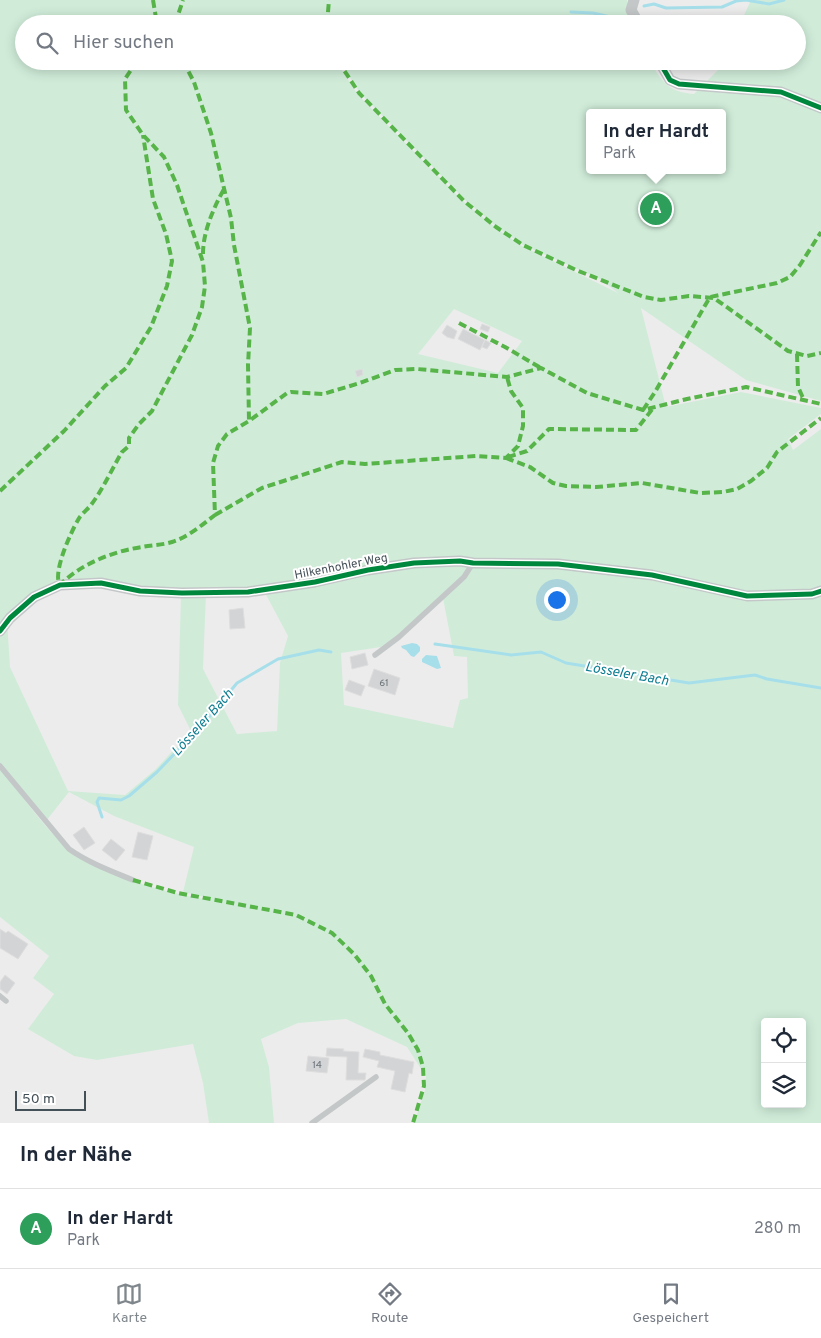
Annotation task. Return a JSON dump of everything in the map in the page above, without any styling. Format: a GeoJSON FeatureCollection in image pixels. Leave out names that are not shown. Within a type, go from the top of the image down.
{"type":"FeatureCollection","features":[{"type":"Feature","properties":{"kind":"street"},"geometry":{"type":"LineString","coordinates":[[634,0],[631,10],[634,15]]}},
{"type":"Feature","properties":{"kind":"street"},"geometry":{"type":"LineString","coordinates":[[664,70],[670,80],[679,84],[781,92],[821,108]]}},
{"type":"Feature","properties":{"kind":"street","name":"Hilkenhohler Weg"},"geometry":{"type":"LineString","coordinates":[[0,631],[10,618],[34,597],[60,585],[102,583],[140,591],[248,592],[314,582],[368,570],[414,563],[460,561],[473,563],[558,564],[652,575],[747,596],[812,594],[821,591]]}},
{"type":"Feature","properties":{"kind":"lane"},"geometry":{"type":"LineString","coordinates":[[375,655],[399,636],[464,577],[473,563]]}},
{"type":"Feature","properties":{"kind":"lane"},"geometry":{"type":"LineString","coordinates":[[0,766],[69,849],[104,869],[133,880]]}},
{"type":"Feature","properties":{"kind":"lane"},"geometry":{"type":"LineString","coordinates":[[0,996],[6,1001]]}},
{"type":"Feature","properties":{"kind":"lane"},"geometry":{"type":"LineString","coordinates":[[312,1123],[376,1077]]}},
{"type":"Feature","properties":{"kind":"green space"},"geometry":{"type":"Polygon","coordinates":[[[0,0],[627,0],[628,15],[15,15],[15,70],[342,70],[358,95],[463,201],[496,228],[522,246],[618,293],[600,279],[523,245],[497,227],[465,200],[360,93],[345,70],[655,70],[667,85],[678,91],[694,94],[718,70],[806,70],[806,15],[744,15],[751,0],[821,0],[821,401],[746,380],[641,308],[666,407],[741,392],[821,408],[821,414],[788,439],[793,450],[821,429],[821,589],[812,592],[746,593],[653,573],[557,562],[460,559],[414,561],[368,568],[313,581],[247,589],[182,591],[140,589],[102,581],[61,583],[34,595],[7,620],[10,667],[68,791],[125,795],[156,769],[191,731],[178,705],[181,594],[206,594],[203,669],[237,734],[277,731],[280,663],[288,636],[264,591],[304,586],[414,564],[452,562],[470,564],[463,575],[398,635],[381,647],[341,653],[344,705],[453,728],[460,700],[468,698],[467,657],[454,656],[443,598],[465,578],[473,565],[558,566],[652,578],[746,599],[812,597],[821,594],[821,1123],[414,1123],[426,1087],[426,1072],[423,1072],[407,1047],[346,1019],[298,1023],[261,1039],[269,1067],[274,1123],[209,1123],[203,1083],[193,1044],[97,1060],[74,1056],[28,1029],[54,994],[33,978],[49,956],[0,917],[0,768],[59,841],[81,859],[96,867],[133,881],[172,892],[204,899],[205,897],[183,892],[194,847],[114,816],[69,792],[46,821],[0,763],[0,0]],[[454,309],[418,354],[498,373],[522,341],[454,309]]]}},
{"type":"Feature","properties":{"kind":"water"},"geometry":{"type":"Polygon","coordinates":[[[412,643],[420,647],[420,651],[414,657],[401,646],[412,643]]]}},
{"type":"Feature","properties":{"kind":"water"},"geometry":{"type":"Polygon","coordinates":[[[426,655],[437,656],[441,668],[437,669],[422,662],[426,655]]]}},
{"type":"Feature","properties":{"kind":"building"},"geometry":{"type":"Polygon","coordinates":[[[482,324],[490,327],[488,332],[480,329],[482,324]]]}},
{"type":"Feature","properties":{"kind":"building"},"geometry":{"type":"Polygon","coordinates":[[[447,325],[457,331],[454,339],[442,333],[447,325]]]}},
{"type":"Feature","properties":{"kind":"building"},"geometry":{"type":"Polygon","coordinates":[[[463,329],[485,340],[480,350],[458,339],[463,329]]]}},
{"type":"Feature","properties":{"kind":"building"},"geometry":{"type":"Polygon","coordinates":[[[485,340],[491,343],[487,349],[482,347],[485,340]]]}},
{"type":"Feature","properties":{"kind":"building"},"geometry":{"type":"Polygon","coordinates":[[[362,369],[363,375],[357,377],[355,371],[362,369]]]}},
{"type":"Feature","properties":{"kind":"building"},"geometry":{"type":"Polygon","coordinates":[[[243,608],[245,628],[230,629],[229,610],[243,608]]]}},
{"type":"Feature","properties":{"kind":"building"},"geometry":{"type":"Polygon","coordinates":[[[365,653],[368,665],[352,669],[350,657],[365,653]]]}},
{"type":"Feature","properties":{"kind":"building"},"geometry":{"type":"Polygon","coordinates":[[[374,669],[400,678],[395,695],[368,686],[374,669]]]}},
{"type":"Feature","properties":{"kind":"building"},"geometry":{"type":"Polygon","coordinates":[[[349,680],[365,686],[361,696],[345,690],[349,680]]]}},
{"type":"Feature","properties":{"kind":"building"},"geometry":{"type":"Polygon","coordinates":[[[84,827],[95,843],[84,850],[73,835],[84,827]]]}},
{"type":"Feature","properties":{"kind":"building"},"geometry":{"type":"Polygon","coordinates":[[[138,832],[153,836],[147,860],[132,857],[138,832]]]}},
{"type":"Feature","properties":{"kind":"building"},"geometry":{"type":"Polygon","coordinates":[[[111,839],[125,850],[116,861],[102,850],[111,839]]]}},
{"type":"Feature","properties":{"kind":"building"},"geometry":{"type":"Polygon","coordinates":[[[0,929],[6,933],[8,931],[28,944],[18,959],[0,948],[0,929]]]}},
{"type":"Feature","properties":{"kind":"building"},"geometry":{"type":"Polygon","coordinates":[[[5,975],[15,983],[7,994],[0,989],[0,982],[5,975]]]}},
{"type":"Feature","properties":{"kind":"building"},"geometry":{"type":"Polygon","coordinates":[[[327,1048],[359,1052],[358,1073],[366,1073],[365,1080],[346,1080],[347,1057],[326,1056],[327,1048]]]}},
{"type":"Feature","properties":{"kind":"building"},"geometry":{"type":"Polygon","coordinates":[[[365,1049],[380,1052],[380,1055],[414,1062],[412,1074],[409,1073],[405,1092],[391,1089],[395,1071],[377,1067],[379,1061],[363,1057],[365,1049]]]}},
{"type":"Feature","properties":{"kind":"building"},"geometry":{"type":"Polygon","coordinates":[[[308,1056],[329,1058],[327,1073],[306,1071],[308,1056]]]}},
{"type":"Feature","properties":{"kind":"waterway"},"geometry":{"type":"LineString","coordinates":[[644,6],[654,4],[666,8],[722,7],[736,1],[746,0],[769,4],[784,0]]}},
{"type":"Feature","properties":{"kind":"waterway"},"geometry":{"type":"LineString","coordinates":[[571,12],[602,15]]}},
{"type":"Feature","properties":{"kind":"waterway","name":"Lösseler Bach"},"geometry":{"type":"LineString","coordinates":[[435,644],[511,655],[541,652],[566,663],[689,683],[755,675],[767,679],[821,688]]}},
{"type":"Feature","properties":{"kind":"waterway","name":"Lösseler Bach"},"geometry":{"type":"LineString","coordinates":[[102,817],[97,802],[99,798],[121,800],[129,796],[157,772],[204,723],[237,683],[278,659],[319,650],[331,652]]}},
{"type":"Feature","properties":{"kind":"marked path"},"geometry":{"type":"LineString","coordinates":[[153,0],[156,15]]}},
{"type":"Feature","properties":{"kind":"marked path"},"geometry":{"type":"LineString","coordinates":[[178,15],[183,0]]}},
{"type":"Feature","properties":{"kind":"marked path"},"geometry":{"type":"LineString","coordinates":[[328,15],[329,0]]}},
{"type":"Feature","properties":{"kind":"marked path"},"geometry":{"type":"LineString","coordinates":[[131,70],[125,79],[126,110],[143,135],[164,157],[177,185],[203,262],[205,286],[202,307],[192,335],[152,411],[129,438],[129,446],[122,452],[100,492],[75,526],[60,562],[58,571],[60,585],[77,571],[109,555],[178,540],[215,515],[213,463],[218,446],[227,434],[291,392],[323,394],[395,370],[417,369],[507,377],[541,368],[587,393],[643,410],[746,387],[821,404]]}},
{"type":"Feature","properties":{"kind":"marked path"},"geometry":{"type":"LineString","coordinates":[[188,70],[194,82],[211,133],[231,218],[234,245],[250,328],[248,365],[249,421]]}},
{"type":"Feature","properties":{"kind":"marked path"},"geometry":{"type":"LineString","coordinates":[[344,70],[359,93],[464,201],[496,227],[523,245],[576,270],[644,297],[661,300],[689,296],[714,298],[788,351],[807,356],[821,353]]}},
{"type":"Feature","properties":{"kind":"marked path"},"geometry":{"type":"LineString","coordinates":[[0,491],[64,431],[105,386],[126,368],[151,327],[167,286],[172,261],[166,234],[153,199],[143,135]]}},
{"type":"Feature","properties":{"kind":"marked path"},"geometry":{"type":"LineString","coordinates":[[203,254],[209,221],[224,189]]}},
{"type":"Feature","properties":{"kind":"marked path"},"geometry":{"type":"LineString","coordinates":[[643,410],[710,297],[777,283],[790,277],[821,232]]}},
{"type":"Feature","properties":{"kind":"marked path"},"geometry":{"type":"LineString","coordinates":[[459,323],[541,368]]}},
{"type":"Feature","properties":{"kind":"marked path"},"geometry":{"type":"LineString","coordinates":[[797,354],[798,387],[804,400]]}},
{"type":"Feature","properties":{"kind":"marked path"},"geometry":{"type":"LineString","coordinates":[[215,515],[262,488],[342,462],[365,464],[476,456],[506,458],[518,446],[523,426],[523,408],[511,391],[507,377]]}},
{"type":"Feature","properties":{"kind":"marked path"},"geometry":{"type":"LineString","coordinates":[[508,457],[527,451],[549,429],[636,430],[654,407]]}},
{"type":"Feature","properties":{"kind":"marked path"},"geometry":{"type":"LineString","coordinates":[[506,458],[530,467],[553,483],[566,486],[596,487],[642,483],[700,493],[723,492],[737,489],[751,481],[767,468],[777,452],[821,418]]}},
{"type":"Feature","properties":{"kind":"marked path"},"geometry":{"type":"LineString","coordinates":[[133,880],[178,893],[296,915],[332,933],[354,954],[371,976],[385,1004],[408,1033],[418,1050],[423,1067],[424,1086],[413,1123]]}},
{"type":"Feature","properties":{"kind":"cycle path"},"geometry":{"type":"LineString","coordinates":[[664,70],[670,80],[679,84],[781,92],[821,108]]}},
{"type":"Feature","properties":{"kind":"cycle path"},"geometry":{"type":"LineString","coordinates":[[0,631],[10,618],[34,597],[60,585],[101,583],[140,591],[182,593],[248,592],[315,582],[368,570],[414,563],[460,561],[473,563],[558,564],[652,575],[747,596],[812,594],[821,591]]}},
{"type":"Feature","properties":{"kind":"place","name":"In der Hardt"},"geometry":{"type":"Point","coordinates":[656,209]}}]}
